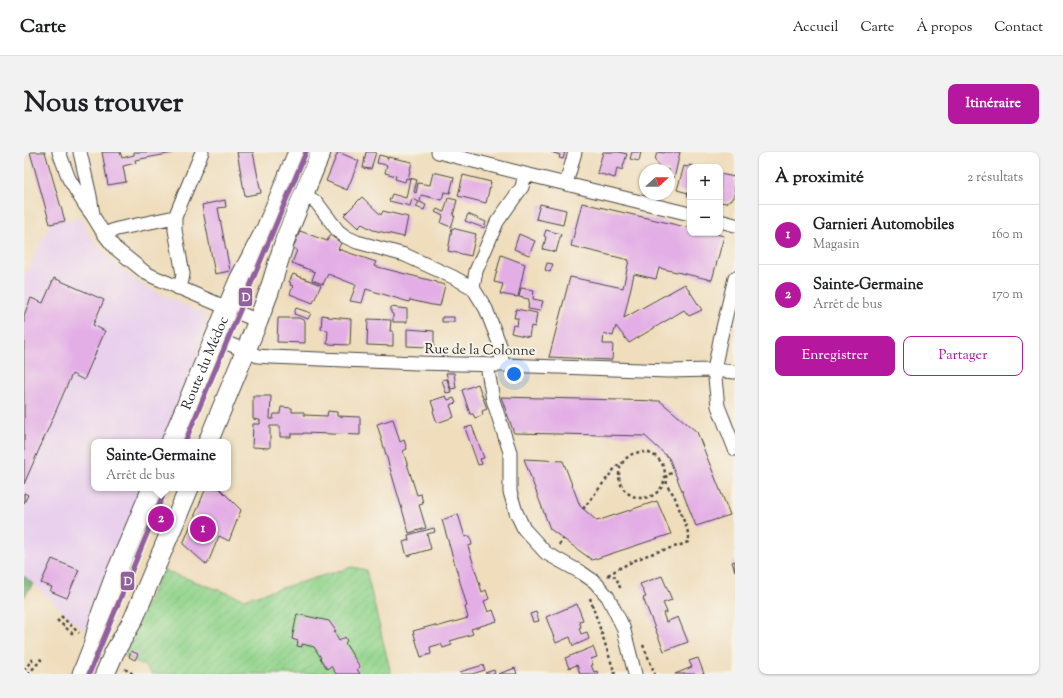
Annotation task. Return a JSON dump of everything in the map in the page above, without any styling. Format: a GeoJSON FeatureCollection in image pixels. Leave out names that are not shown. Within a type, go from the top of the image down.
{"type":"FeatureCollection","features":[{"type":"Feature","properties":{"kind":"main road","name":"Route du Médoc"},"geometry":{"type":"LineString","coordinates":[[172,439],[227,308],[242,274],[266,229],[298,152]]}},
{"type":"Feature","properties":{"kind":"main road"},"geometry":{"type":"LineString","coordinates":[[209,439],[258,321],[269,292],[286,237],[321,152]]}},
{"type":"Feature","properties":{"kind":"main road"},"geometry":{"type":"LineString","coordinates":[[82,674],[93,646],[101,614],[116,573],[151,491]]}},
{"type":"Feature","properties":{"kind":"main road"},"geometry":{"type":"LineString","coordinates":[[106,674],[114,653],[133,620],[188,491]]}},
{"type":"Feature","properties":{"kind":"street"},"geometry":{"type":"LineString","coordinates":[[59,152],[69,179],[104,234],[115,248],[146,273],[258,321]]}},
{"type":"Feature","properties":{"kind":"street"},"geometry":{"type":"LineString","coordinates":[[80,152],[85,170],[93,216]]}},
{"type":"Feature","properties":{"kind":"street"},"geometry":{"type":"LineString","coordinates":[[178,288],[183,274],[175,230],[175,217],[202,152]]}},
{"type":"Feature","properties":{"kind":"street"},"geometry":{"type":"LineString","coordinates":[[438,152],[687,213]]}},
{"type":"Feature","properties":{"kind":"street"},"geometry":{"type":"LineString","coordinates":[[566,184],[575,152]]}},
{"type":"Feature","properties":{"kind":"street"},"geometry":{"type":"LineString","coordinates":[[69,179],[80,176],[85,170]]}},
{"type":"Feature","properties":{"kind":"street"},"geometry":{"type":"LineString","coordinates":[[473,288],[476,270],[497,222],[522,187],[525,174]]}},
{"type":"Feature","properties":{"kind":"street"},"geometry":{"type":"LineString","coordinates":[[303,195],[317,203],[338,231],[346,237],[357,242],[405,255],[454,277],[473,288],[486,310],[502,348],[502,365]]}},
{"type":"Feature","properties":{"kind":"street"},"geometry":{"type":"LineString","coordinates":[[104,234],[117,229],[175,217]]}},
{"type":"Feature","properties":{"kind":"street"},"geometry":{"type":"LineString","coordinates":[[723,222],[735,225]]}},
{"type":"Feature","properties":{"kind":"street"},"geometry":{"type":"LineString","coordinates":[[735,278],[714,370],[718,406],[735,449]]}},
{"type":"Feature","properties":{"kind":"street","name":"Rue de la Colonne"},"geometry":{"type":"LineString","coordinates":[[215,338],[258,356],[272,357],[668,371],[714,370],[735,372]]}},
{"type":"Feature","properties":{"kind":"street"},"geometry":{"type":"LineString","coordinates":[[487,365],[493,400],[510,452],[510,492],[516,512],[524,529],[546,553],[595,582],[608,597],[623,627],[635,674]]}},
{"type":"Feature","properties":{"kind":"path"},"geometry":{"type":"LineString","coordinates":[[608,575],[625,565],[653,553],[688,542],[689,537],[687,529],[674,495],[667,486],[666,476],[664,468],[656,456],[641,452],[628,457],[623,463],[619,477],[621,485],[625,491],[632,496],[647,498],[660,490],[666,476]]}},
{"type":"Feature","properties":{"kind":"path"},"geometry":{"type":"LineString","coordinates":[[583,509],[615,468],[623,463]]}},
{"type":"Feature","properties":{"kind":"path"},"geometry":{"type":"LineString","coordinates":[[666,476],[675,472]]}},
{"type":"Feature","properties":{"kind":"path"},"geometry":{"type":"LineString","coordinates":[[61,616],[80,634]]}},
{"type":"Feature","properties":{"kind":"path"},"geometry":{"type":"LineString","coordinates":[[57,620],[73,634]]}},
{"type":"Feature","properties":{"kind":"path"},"geometry":{"type":"LineString","coordinates":[[28,674],[41,660],[39,658]]}},
{"type":"Feature","properties":{"kind":"path"},"geometry":{"type":"LineString","coordinates":[[24,670],[33,659]]}},
{"type":"Feature","properties":{"kind":"shaded area"},"geometry":{"type":"Polygon","coordinates":[[[80,217],[89,235],[110,260],[139,283],[205,314],[206,327],[198,355],[163,439],[91,439],[91,491],[142,491],[86,632],[24,576],[24,277],[50,224],[80,217]]]}},
{"type":"Feature","properties":{"kind":"green space"},"geometry":{"type":"Polygon","coordinates":[[[352,567],[366,570],[391,674],[152,674],[144,665],[122,655],[163,570],[244,599],[352,567]]]}},
{"type":"Feature","properties":{"kind":"green space"},"geometry":{"type":"Polygon","coordinates":[[[24,576],[33,584],[24,597],[24,576]]]}},
{"type":"Feature","properties":{"kind":"building"},"geometry":{"type":"Polygon","coordinates":[[[30,152],[45,152],[65,221],[50,224],[30,152]]]}},
{"type":"Feature","properties":{"kind":"building"},"geometry":{"type":"Polygon","coordinates":[[[102,152],[120,152],[122,158],[134,155],[134,152],[173,153],[135,160],[136,163],[123,166],[126,182],[108,185],[102,152]]]}},
{"type":"Feature","properties":{"kind":"building"},"geometry":{"type":"Polygon","coordinates":[[[237,152],[253,152],[261,193],[245,196],[237,152]]]}},
{"type":"Feature","properties":{"kind":"building"},"geometry":{"type":"Polygon","coordinates":[[[338,152],[359,161],[347,190],[326,181],[338,152]]]}},
{"type":"Feature","properties":{"kind":"building"},"geometry":{"type":"Polygon","coordinates":[[[366,152],[376,152],[371,169],[363,168],[366,152]]]}},
{"type":"Feature","properties":{"kind":"building"},"geometry":{"type":"Polygon","coordinates":[[[551,152],[565,152],[563,159],[559,158],[560,155],[551,152]]]}},
{"type":"Feature","properties":{"kind":"building"},"geometry":{"type":"Polygon","coordinates":[[[603,152],[619,152],[627,154],[622,170],[617,168],[615,178],[597,173],[603,152]]]}},
{"type":"Feature","properties":{"kind":"building"},"geometry":{"type":"Polygon","coordinates":[[[632,152],[641,152],[639,161],[630,159],[632,152]]]}},
{"type":"Feature","properties":{"kind":"building"},"geometry":{"type":"Polygon","coordinates":[[[657,152],[680,152],[675,174],[675,164],[658,164],[655,160],[657,152]]]}},
{"type":"Feature","properties":{"kind":"building"},"geometry":{"type":"Polygon","coordinates":[[[379,155],[387,157],[387,159],[388,157],[412,162],[408,179],[406,178],[405,182],[395,179],[396,176],[385,173],[387,165],[377,163],[379,155]]]}},
{"type":"Feature","properties":{"kind":"building"},"geometry":{"type":"Polygon","coordinates":[[[684,166],[687,167],[687,193],[677,190],[684,166]]]}},
{"type":"Feature","properties":{"kind":"building"},"geometry":{"type":"Polygon","coordinates":[[[433,172],[454,177],[450,193],[444,192],[442,200],[421,195],[420,202],[426,205],[424,210],[416,207],[419,202],[412,199],[410,206],[389,201],[392,194],[406,198],[410,178],[417,180],[414,192],[416,193],[418,183],[430,185],[433,172]]]}},
{"type":"Feature","properties":{"kind":"building"},"geometry":{"type":"Polygon","coordinates":[[[463,175],[491,182],[486,203],[458,196],[463,175]]]}},
{"type":"Feature","properties":{"kind":"building"},"geometry":{"type":"Polygon","coordinates":[[[723,175],[735,177],[734,198],[726,203],[723,202],[723,175]]]}},
{"type":"Feature","properties":{"kind":"building"},"geometry":{"type":"Polygon","coordinates":[[[362,197],[381,215],[383,211],[408,217],[404,237],[373,230],[362,224],[358,228],[344,215],[362,197]]]}},
{"type":"Feature","properties":{"kind":"building"},"geometry":{"type":"Polygon","coordinates":[[[448,198],[457,200],[453,216],[455,216],[451,227],[441,223],[443,216],[435,212],[437,209],[444,212],[448,198]]]}},
{"type":"Feature","properties":{"kind":"building"},"geometry":{"type":"Polygon","coordinates":[[[225,200],[226,207],[218,208],[230,271],[215,274],[202,205],[225,200]]]}},
{"type":"Feature","properties":{"kind":"building"},"geometry":{"type":"Polygon","coordinates":[[[582,203],[687,227],[687,236],[724,236],[712,280],[659,268],[656,279],[634,274],[624,318],[685,284],[702,310],[689,316],[684,310],[629,343],[616,326],[613,336],[604,333],[603,344],[613,344],[612,360],[549,357],[570,277],[623,288],[629,260],[571,246],[582,203]]]}},
{"type":"Feature","properties":{"kind":"building"},"geometry":{"type":"Polygon","coordinates":[[[540,204],[566,210],[563,225],[536,219],[540,204]]]}},
{"type":"Feature","properties":{"kind":"building"},"geometry":{"type":"Polygon","coordinates":[[[468,214],[486,222],[484,228],[465,221],[468,214]]]}},
{"type":"Feature","properties":{"kind":"building"},"geometry":{"type":"Polygon","coordinates":[[[452,228],[476,234],[471,256],[448,251],[452,228]]]}},
{"type":"Feature","properties":{"kind":"building"},"geometry":{"type":"Polygon","coordinates":[[[546,230],[561,234],[556,252],[543,249],[546,230]]]}},
{"type":"Feature","properties":{"kind":"building"},"geometry":{"type":"Polygon","coordinates":[[[300,231],[327,241],[330,235],[341,243],[338,249],[376,262],[374,266],[445,285],[440,306],[410,300],[409,302],[366,289],[362,303],[350,301],[356,285],[328,274],[323,284],[312,280],[315,272],[292,263],[297,250],[293,248],[300,231]]]}},
{"type":"Feature","properties":{"kind":"building"},"geometry":{"type":"Polygon","coordinates":[[[519,234],[535,241],[529,255],[514,249],[519,234]]]}},
{"type":"Feature","properties":{"kind":"building"},"geometry":{"type":"Polygon","coordinates":[[[501,255],[525,264],[518,297],[500,294],[503,284],[494,282],[501,255]]]}},
{"type":"Feature","properties":{"kind":"building"},"geometry":{"type":"Polygon","coordinates":[[[547,263],[553,264],[550,272],[545,270],[547,263]]]}},
{"type":"Feature","properties":{"kind":"building"},"geometry":{"type":"Polygon","coordinates":[[[293,274],[321,285],[313,303],[290,294],[293,286],[290,285],[291,283],[289,282],[293,274]]]}},
{"type":"Feature","properties":{"kind":"building"},"geometry":{"type":"Polygon","coordinates":[[[54,278],[104,300],[93,325],[105,331],[84,380],[72,374],[24,484],[24,315],[31,298],[43,303],[54,278]]]}},
{"type":"Feature","properties":{"kind":"building"},"geometry":{"type":"Polygon","coordinates":[[[521,288],[534,290],[533,299],[543,301],[540,311],[528,309],[529,299],[519,297],[521,288]]]}},
{"type":"Feature","properties":{"kind":"building"},"geometry":{"type":"Polygon","coordinates":[[[391,307],[407,309],[407,322],[393,322],[391,307]]]}},
{"type":"Feature","properties":{"kind":"building"},"geometry":{"type":"Polygon","coordinates":[[[296,308],[311,313],[308,319],[294,314],[296,308]]]}},
{"type":"Feature","properties":{"kind":"building"},"geometry":{"type":"Polygon","coordinates":[[[516,309],[537,313],[535,327],[531,326],[529,337],[511,333],[513,325],[517,326],[518,318],[514,318],[516,309]]]}},
{"type":"Feature","properties":{"kind":"building"},"geometry":{"type":"Polygon","coordinates":[[[322,315],[351,319],[350,345],[327,344],[328,330],[321,329],[322,315]]]}},
{"type":"Feature","properties":{"kind":"building"},"geometry":{"type":"Polygon","coordinates":[[[442,317],[454,317],[454,322],[442,322],[442,317]]]}},
{"type":"Feature","properties":{"kind":"building"},"geometry":{"type":"Polygon","coordinates":[[[278,318],[299,318],[305,321],[305,343],[277,342],[278,318]]]}},
{"type":"Feature","properties":{"kind":"building"},"geometry":{"type":"Polygon","coordinates":[[[368,319],[391,320],[390,331],[393,331],[393,346],[367,345],[368,319]]]}},
{"type":"Feature","properties":{"kind":"building"},"geometry":{"type":"Polygon","coordinates":[[[407,329],[434,331],[434,346],[407,346],[407,329]]]}},
{"type":"Feature","properties":{"kind":"building"},"geometry":{"type":"Polygon","coordinates":[[[446,373],[454,373],[456,388],[451,389],[446,373]]]}},
{"type":"Feature","properties":{"kind":"building"},"geometry":{"type":"Polygon","coordinates":[[[447,379],[451,392],[446,393],[442,380],[447,379]]]}},
{"type":"Feature","properties":{"kind":"building"},"geometry":{"type":"Polygon","coordinates":[[[478,384],[487,409],[482,411],[483,415],[475,418],[473,414],[470,414],[462,390],[478,384]]]}},
{"type":"Feature","properties":{"kind":"building"},"geometry":{"type":"Polygon","coordinates":[[[253,396],[271,396],[270,419],[273,419],[274,414],[280,414],[281,407],[292,408],[292,412],[304,412],[304,415],[327,416],[328,411],[337,412],[337,416],[360,417],[360,435],[303,433],[291,434],[291,437],[280,437],[280,426],[270,426],[270,448],[252,447],[253,424],[260,424],[260,420],[253,419],[253,396]]]}},
{"type":"Feature","properties":{"kind":"building"},"geometry":{"type":"Polygon","coordinates":[[[446,396],[448,400],[454,398],[456,403],[450,405],[454,417],[437,423],[431,401],[446,396]]]}},
{"type":"Feature","properties":{"kind":"building"},"geometry":{"type":"Polygon","coordinates":[[[501,397],[660,401],[697,432],[730,515],[696,526],[669,458],[645,436],[514,433],[501,397]]]}},
{"type":"Feature","properties":{"kind":"building"},"geometry":{"type":"Polygon","coordinates":[[[393,419],[400,442],[404,440],[407,449],[403,451],[417,495],[421,494],[423,504],[419,505],[426,528],[409,533],[377,424],[393,419]]]}},
{"type":"Feature","properties":{"kind":"building"},"geometry":{"type":"Polygon","coordinates":[[[472,426],[484,458],[480,459],[482,464],[478,465],[465,428],[472,426]]]}},
{"type":"Feature","properties":{"kind":"building"},"geometry":{"type":"Polygon","coordinates":[[[524,459],[563,461],[580,506],[597,521],[657,501],[671,534],[592,560],[550,529],[524,459]]]}},
{"type":"Feature","properties":{"kind":"building"},"geometry":{"type":"Polygon","coordinates":[[[205,491],[222,491],[241,510],[229,541],[219,536],[207,565],[183,544],[205,491]]]}},
{"type":"Feature","properties":{"kind":"building"},"geometry":{"type":"Polygon","coordinates":[[[24,493],[28,495],[24,503],[24,493]]]}},
{"type":"Feature","properties":{"kind":"building"},"geometry":{"type":"Polygon","coordinates":[[[458,514],[465,537],[470,536],[472,545],[468,546],[482,592],[486,590],[489,599],[484,601],[488,612],[493,610],[497,621],[471,629],[473,634],[450,641],[452,645],[443,648],[441,644],[430,647],[431,654],[421,657],[413,631],[435,625],[436,627],[468,618],[465,607],[467,606],[442,520],[458,514]]]}},
{"type":"Feature","properties":{"kind":"building"},"geometry":{"type":"Polygon","coordinates":[[[434,528],[435,532],[427,534],[431,549],[407,556],[403,542],[409,540],[408,535],[434,528]]]}},
{"type":"Feature","properties":{"kind":"building"},"geometry":{"type":"Polygon","coordinates":[[[52,559],[79,570],[67,598],[50,591],[52,587],[41,583],[52,559]]]}},
{"type":"Feature","properties":{"kind":"building"},"geometry":{"type":"Polygon","coordinates":[[[735,561],[735,571],[732,562],[735,561]]]}},
{"type":"Feature","properties":{"kind":"building"},"geometry":{"type":"Polygon","coordinates":[[[662,576],[672,600],[663,603],[667,612],[663,613],[666,622],[678,617],[688,642],[664,651],[643,598],[646,597],[640,584],[662,576]]]}},
{"type":"Feature","properties":{"kind":"building"},"geometry":{"type":"Polygon","coordinates":[[[577,604],[583,620],[579,621],[581,634],[587,632],[589,639],[573,646],[570,637],[556,643],[546,617],[577,604]]]}},
{"type":"Feature","properties":{"kind":"building"},"geometry":{"type":"Polygon","coordinates":[[[536,612],[539,621],[533,622],[530,614],[536,612]]]}},
{"type":"Feature","properties":{"kind":"building"},"geometry":{"type":"Polygon","coordinates":[[[297,614],[329,621],[336,631],[334,632],[339,641],[345,637],[347,641],[345,643],[360,667],[357,669],[360,674],[336,674],[331,666],[327,669],[314,647],[302,644],[302,647],[297,646],[298,641],[292,639],[297,614]]]}},
{"type":"Feature","properties":{"kind":"building"},"geometry":{"type":"Polygon","coordinates":[[[593,647],[597,657],[591,659],[593,665],[591,665],[594,672],[597,671],[598,674],[580,674],[577,665],[569,668],[565,658],[593,647]]]}},
{"type":"Feature","properties":{"kind":"building"},"geometry":{"type":"Polygon","coordinates":[[[131,651],[138,654],[135,660],[129,657],[131,651]]]}},
{"type":"Feature","properties":{"kind":"building"},"geometry":{"type":"Polygon","coordinates":[[[698,658],[704,674],[675,674],[692,667],[689,661],[698,658]]]}},
{"type":"Feature","properties":{"kind":"building"},"geometry":{"type":"Polygon","coordinates":[[[483,665],[485,670],[472,674],[461,674],[460,672],[483,665]]]}},
{"type":"Feature","properties":{"kind":"building"},"geometry":{"type":"Polygon","coordinates":[[[515,668],[517,674],[498,674],[507,671],[515,668]]]}},
{"type":"Feature","properties":{"kind":"building"},"geometry":{"type":"Polygon","coordinates":[[[494,670],[495,674],[485,673],[494,670]]]}},
{"type":"Feature","properties":{"kind":"transit line","name":"D"},"geometry":{"type":"LineString","coordinates":[[186,439],[306,152]]}},
{"type":"Feature","properties":{"kind":"transit line","name":"D"},"geometry":{"type":"LineString","coordinates":[[89,674],[165,491]]}},
{"type":"Feature","properties":{"kind":"place","name":"Sainte-Germaine"},"geometry":{"type":"Point","coordinates":[161,519]}},
{"type":"Feature","properties":{"kind":"place","name":"Garnieri Automobiles"},"geometry":{"type":"Point","coordinates":[203,529]}}]}
